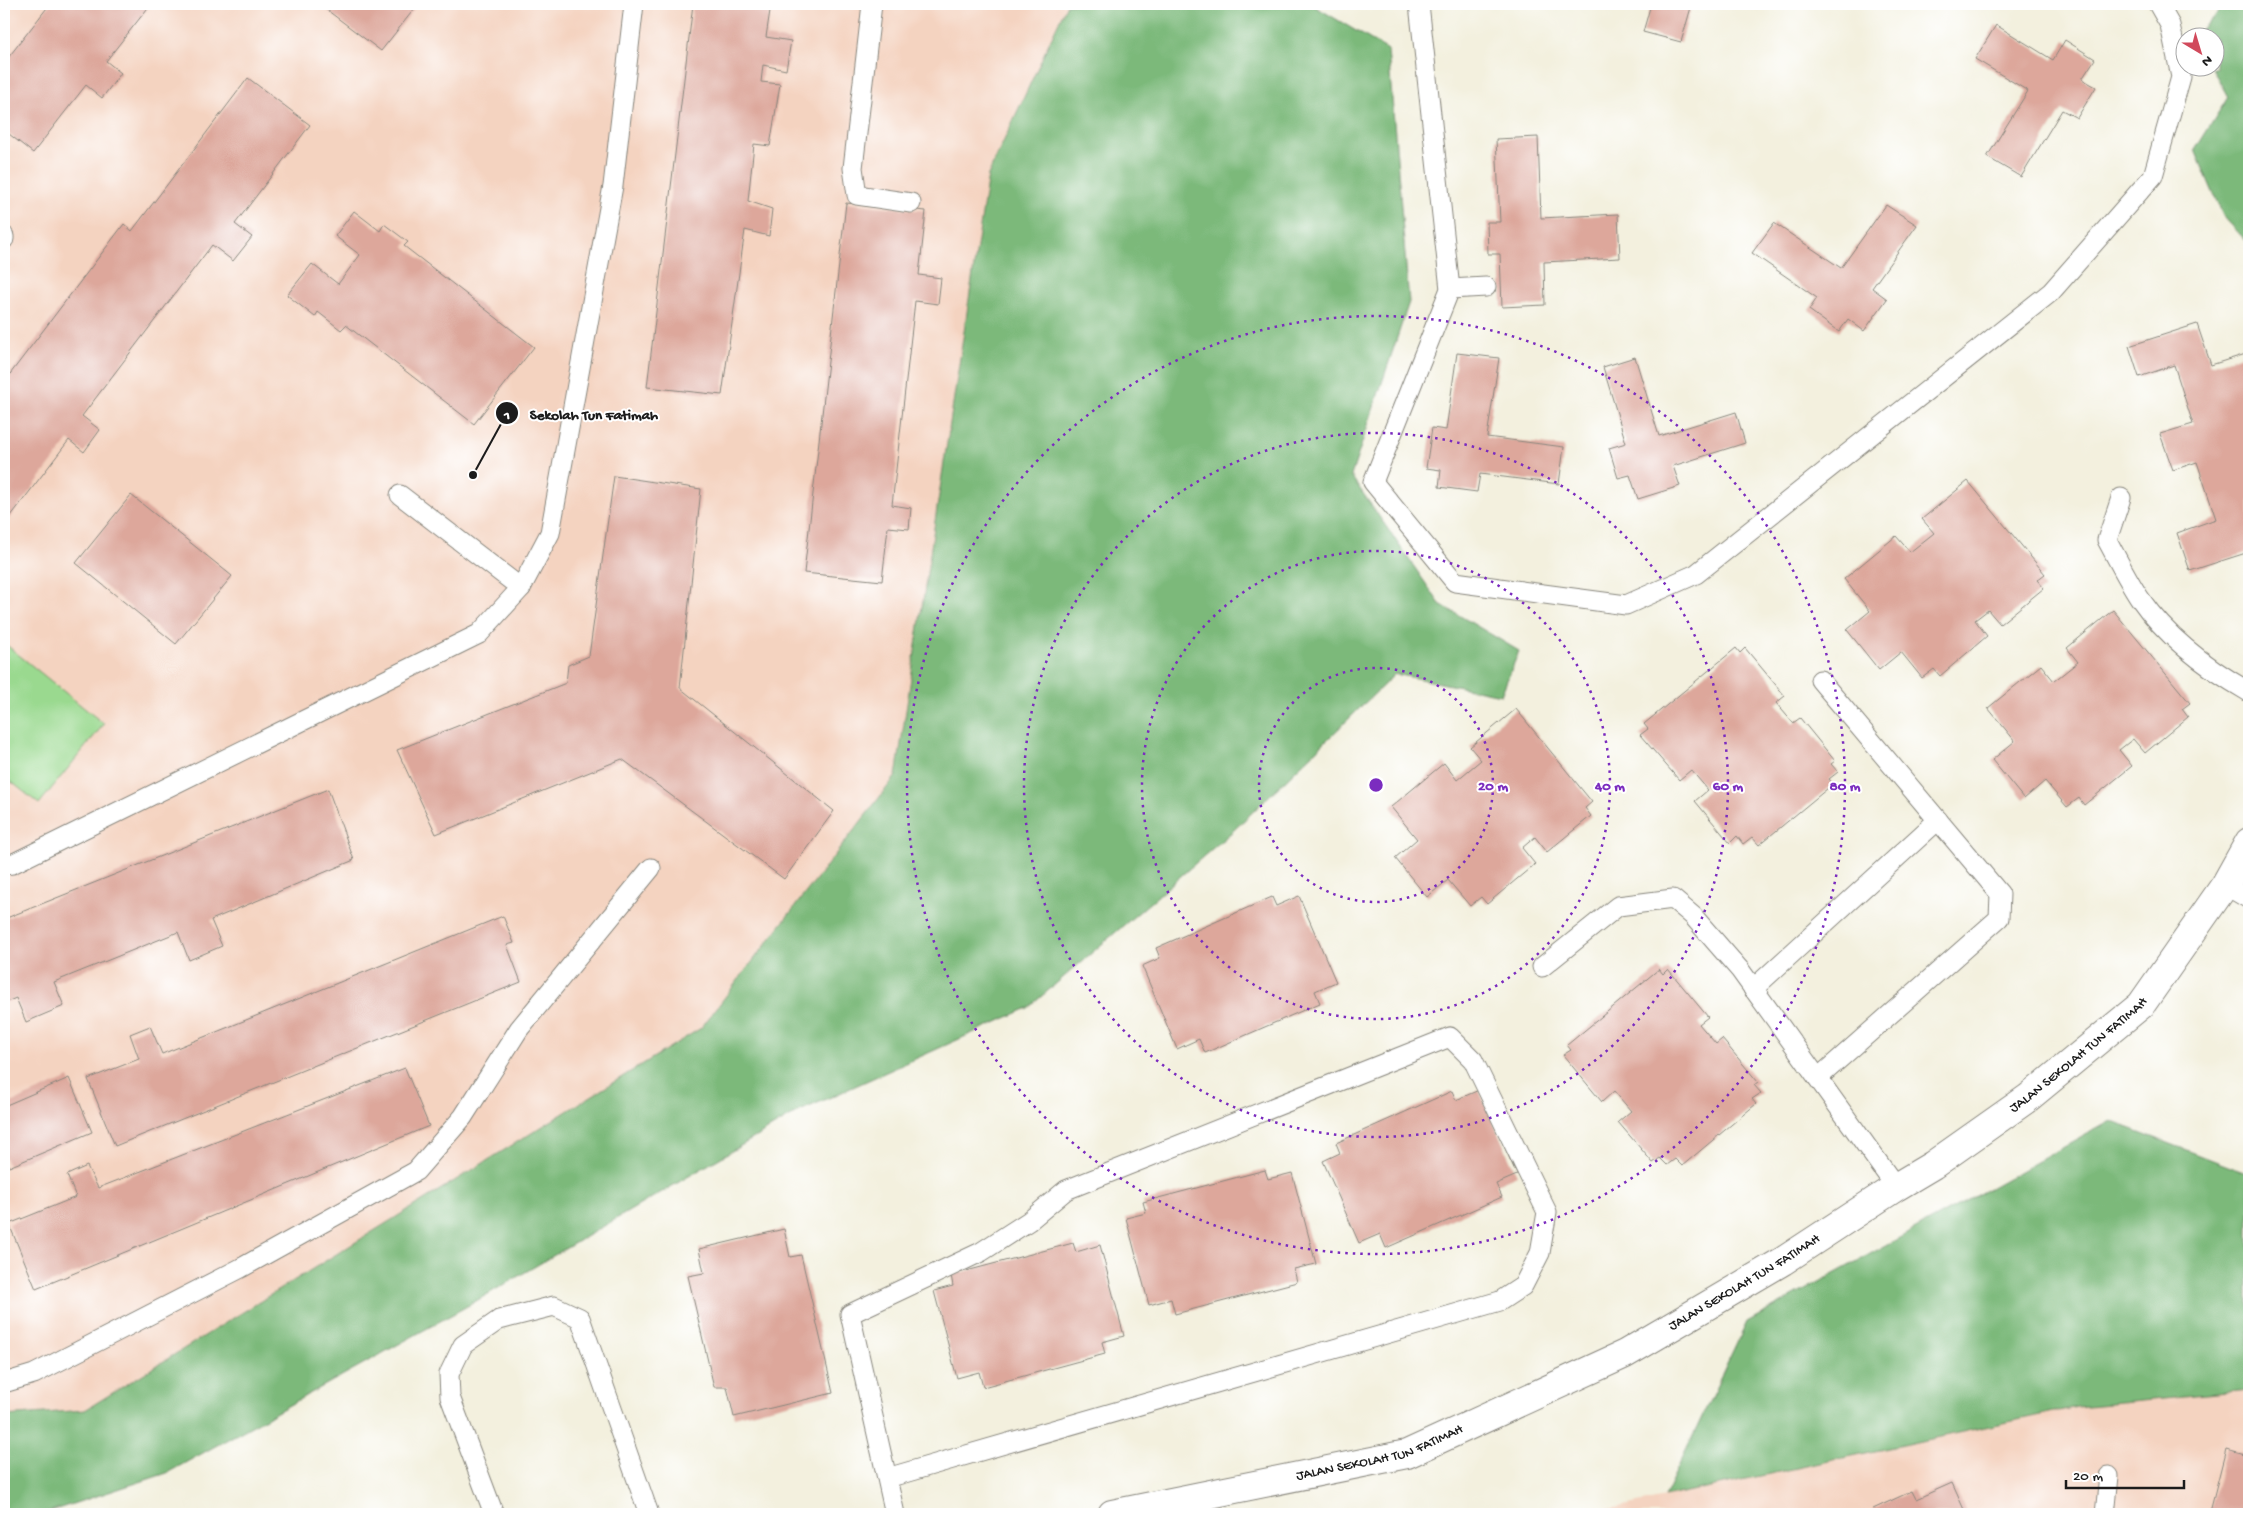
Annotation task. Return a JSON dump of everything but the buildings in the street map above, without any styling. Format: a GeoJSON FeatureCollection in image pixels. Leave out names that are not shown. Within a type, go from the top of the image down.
{"type":"FeatureCollection","features":[{"type":"Feature","properties":{"kind":"street","name":"JALAN SEKOLAH TUN FATIMAH"},"geometry":{"type":"LineString","coordinates":[[1112,1514],[1408,1454],[1625,1354],[1784,1261],[1896,1187],[1933,1165],[2028,1098],[2141,1005],[2226,885],[2249,842]]}},
{"type":"Feature","properties":{"kind":"lane"},"geometry":{"type":"LineString","coordinates":[[4,865],[12,864],[479,634],[521,588],[550,534],[613,186],[634,4]]}},
{"type":"Feature","properties":{"kind":"lane"},"geometry":{"type":"LineString","coordinates":[[872,4],[853,168],[857,195],[911,203]]}},
{"type":"Feature","properties":{"kind":"lane"},"geometry":{"type":"LineString","coordinates":[[1419,4],[1450,289],[1372,482],[1455,582],[1626,605],[1696,574],[2051,292],[2153,176],[2181,77],[2170,26],[2158,4]]}},
{"type":"Feature","properties":{"kind":"lane"},"geometry":{"type":"LineString","coordinates":[[1450,289],[1486,287]]}},
{"type":"Feature","properties":{"kind":"lane"},"geometry":{"type":"LineString","coordinates":[[400,495],[521,588]]}},
{"type":"Feature","properties":{"kind":"lane"},"geometry":{"type":"LineString","coordinates":[[2121,498],[2107,540],[2140,600],[2164,630],[2219,675],[2249,692]]}},
{"type":"Feature","properties":{"kind":"lane"},"geometry":{"type":"LineString","coordinates":[[1818,1078],[1998,918],[2000,894],[1820,680]]}},
{"type":"Feature","properties":{"kind":"lane"},"geometry":{"type":"LineString","coordinates":[[1753,989],[1938,820]]}},
{"type":"Feature","properties":{"kind":"lane"},"geometry":{"type":"LineString","coordinates":[[4,1383],[34,1374],[241,1268],[416,1171],[463,1117],[519,1029],[651,868]]}},
{"type":"Feature","properties":{"kind":"lane"},"geometry":{"type":"LineString","coordinates":[[2226,885],[2249,899]]}},
{"type":"Feature","properties":{"kind":"lane"},"geometry":{"type":"LineString","coordinates":[[1542,967],[1618,906],[1672,899],[1693,916],[1740,970],[1896,1187]]}},
{"type":"Feature","properties":{"kind":"lane"},"geometry":{"type":"LineString","coordinates":[[888,1478],[1500,1301],[1523,1286],[1540,1253],[1547,1212],[1473,1060],[1450,1037],[1066,1190],[1029,1221],[981,1252],[850,1314],[895,1514]]}},
{"type":"Feature","properties":{"kind":"lane"},"geometry":{"type":"LineString","coordinates":[[494,1514],[450,1397],[448,1374],[463,1345],[499,1320],[554,1306],[580,1318],[649,1514]]}},
{"type":"Feature","properties":{"kind":"lane"},"geometry":{"type":"LineString","coordinates":[[2105,1514],[2109,1476]]}},
{"type":"Feature","properties":{"kind":"shaded area"},"geometry":{"type":"Polygon","coordinates":[[[4,4],[1067,4],[988,175],[896,776],[701,1028],[85,1410],[4,1416],[4,4]]]}},
{"type":"Feature","properties":{"kind":"shaded area"},"geometry":{"type":"Polygon","coordinates":[[[2249,1391],[2249,1514],[1587,1514],[2077,1407],[2249,1391]]]}},
{"type":"Feature","properties":{"kind":"green space"},"geometry":{"type":"Polygon","coordinates":[[[1067,4],[1311,4],[1388,50],[1409,302],[1351,476],[1440,604],[1519,651],[1501,695],[1395,674],[1234,830],[1028,1008],[800,1111],[471,1304],[167,1473],[42,1514],[4,1514],[4,1416],[85,1410],[701,1028],[896,776],[988,175],[1067,4]]]}},
{"type":"Feature","properties":{"kind":"green space"},"geometry":{"type":"Polygon","coordinates":[[[2227,4],[2245,4],[2249,9],[2249,244],[2223,216],[2195,150],[2228,97],[2218,78],[2226,78],[2226,28],[2202,28],[2227,4]]]}},
{"type":"Feature","properties":{"kind":"green space"},"geometry":{"type":"Polygon","coordinates":[[[4,643],[104,724],[39,804],[4,776],[4,643]]]}},
{"type":"Feature","properties":{"kind":"green space"},"geometry":{"type":"Polygon","coordinates":[[[2111,1121],[2249,1174],[2249,1391],[2077,1407],[1664,1497],[1747,1322],[2111,1121]]]}},
{"type":"Feature","properties":{"kind":"place","name":"Sekolah Tun Fatimah"},"geometry":{"type":"Point","coordinates":[473,475]}}]}
